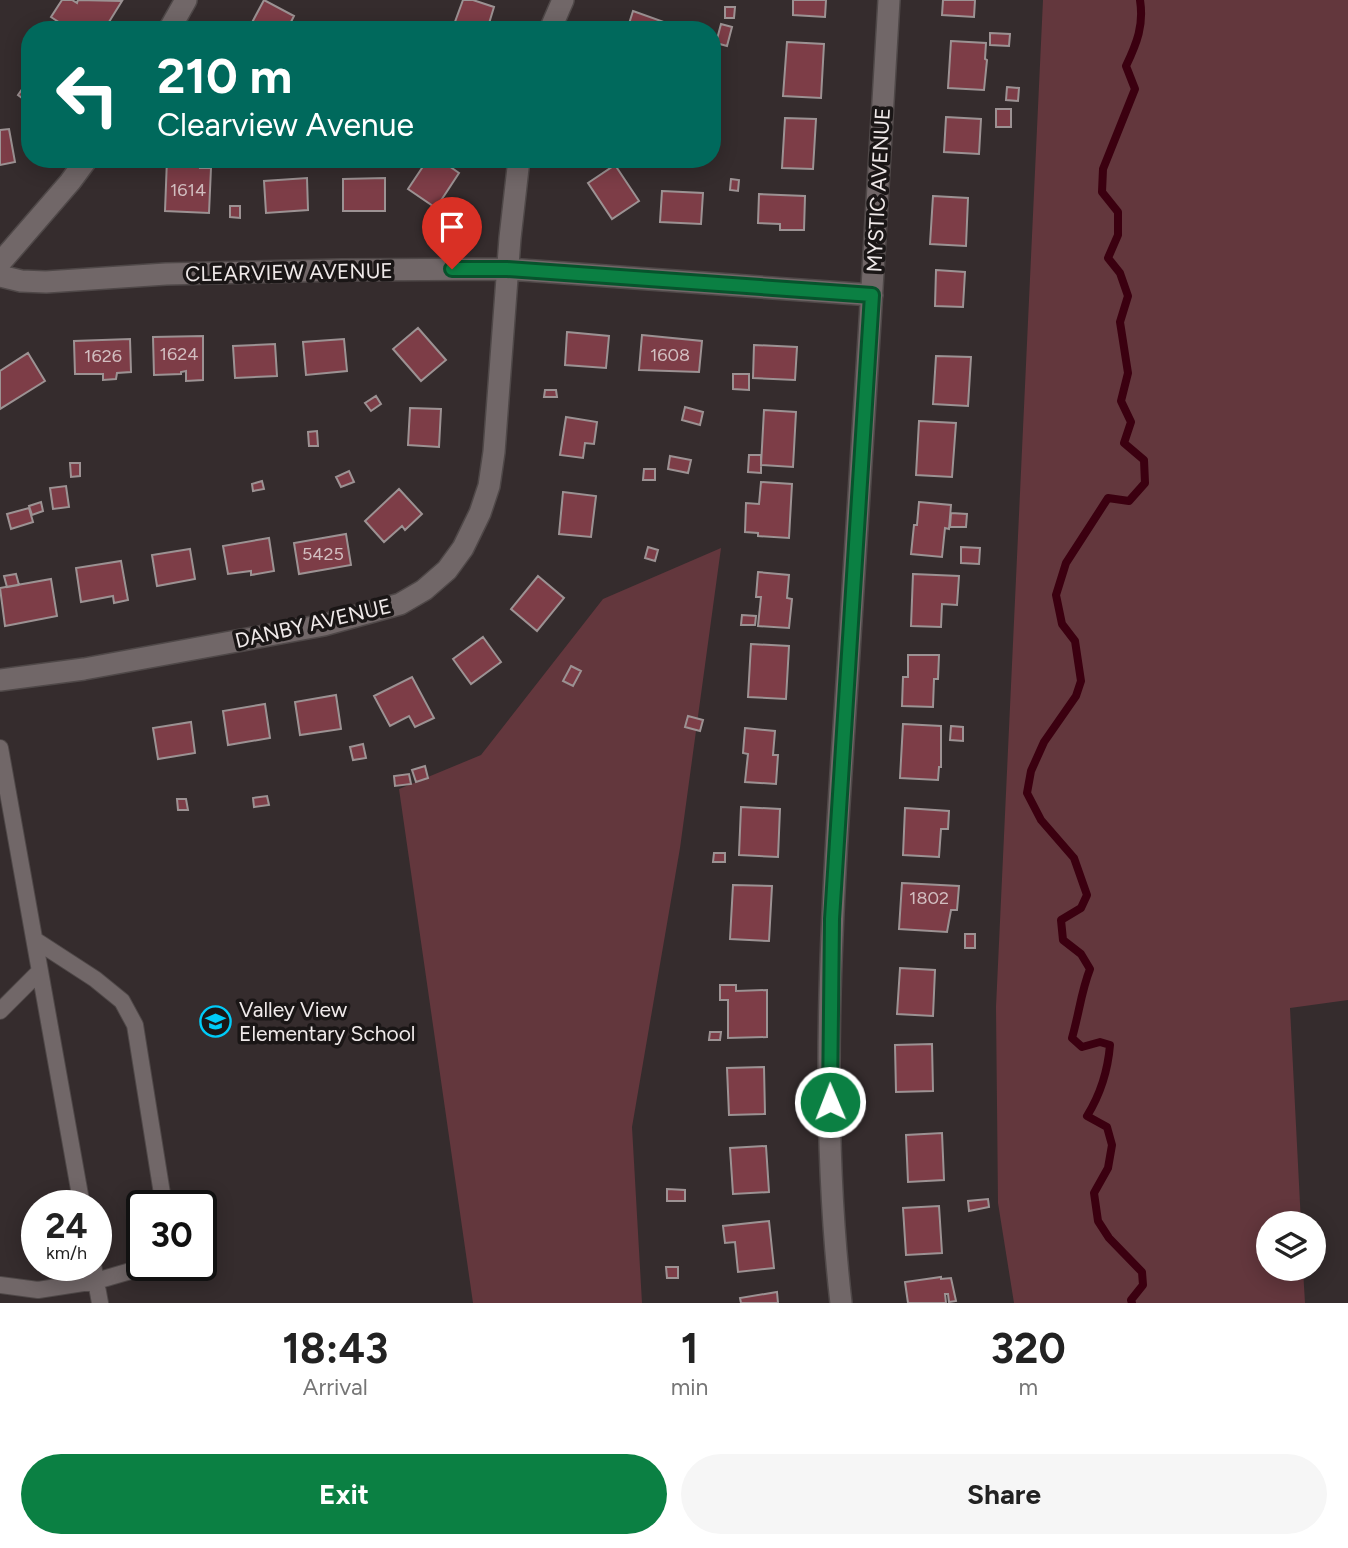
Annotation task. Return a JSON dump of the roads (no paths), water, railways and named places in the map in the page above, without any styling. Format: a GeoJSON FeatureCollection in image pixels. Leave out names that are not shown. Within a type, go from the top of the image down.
{"type":"FeatureCollection","features":[{"type":"Feature","properties":{"kind":"street"},"geometry":{"type":"LineString","coordinates":[[174,21],[186,0]]}},
{"type":"Feature","properties":{"kind":"street"},"geometry":{"type":"LineString","coordinates":[[554,21],[564,0]]}},
{"type":"Feature","properties":{"kind":"street","name":"MYSTIC AVENUE"},"geometry":{"type":"LineString","coordinates":[[841,1303],[833,1232],[832,1191],[829,1039],[832,919],[889,0]]}},
{"type":"Feature","properties":{"kind":"street"},"geometry":{"type":"LineString","coordinates":[[0,263],[80,168]]}},
{"type":"Feature","properties":{"kind":"street","name":"DANBY AVENUE"},"geometry":{"type":"LineString","coordinates":[[0,680],[84,669],[324,625],[400,604],[424,590],[447,570],[463,548],[480,513],[489,486],[518,168]]}},
{"type":"Feature","properties":{"kind":"street","name":"CLEARVIEW AVENUE"},"geometry":{"type":"LineString","coordinates":[[0,276],[21,281],[46,282],[166,274],[507,269],[872,295]]}},
{"type":"Feature","properties":{"kind":"lane"},"geometry":{"type":"LineString","coordinates":[[0,748],[79,1190]]}},
{"type":"Feature","properties":{"kind":"lane"},"geometry":{"type":"LineString","coordinates":[[34,940],[95,979],[121,1001],[135,1025],[161,1190]]}},
{"type":"Feature","properties":{"kind":"lane"},"geometry":{"type":"LineString","coordinates":[[0,1010],[40,971]]}},
{"type":"Feature","properties":{"kind":"lane"},"geometry":{"type":"LineString","coordinates":[[0,1285],[38,1290],[68,1281]]}},
{"type":"Feature","properties":{"kind":"lane"},"geometry":{"type":"LineString","coordinates":[[96,1281],[100,1303]]}},
{"type":"Feature","properties":{"kind":"waterway"},"geometry":{"type":"LineString","coordinates":[[1132,1303],[1131,1300],[1143,1285],[1142,1272],[1109,1238],[1098,1221],[1094,1193],[1108,1168],[1112,1145],[1107,1127],[1087,1116],[1103,1082],[1110,1045],[1100,1042],[1082,1047],[1072,1038],[1090,969],[1081,954],[1063,940],[1061,920],[1081,908],[1087,895],[1074,858],[1041,820],[1027,793],[1031,771],[1044,742],[1076,696],[1081,681],[1075,641],[1062,624],[1056,595],[1066,563],[1108,498],[1129,501],[1145,483],[1144,460],[1124,443],[1131,422],[1121,401],[1128,373],[1120,322],[1128,296],[1120,273],[1108,258],[1118,235],[1118,212],[1102,192],[1103,169],[1135,89],[1126,66],[1139,34],[1140,0]]}},
{"type":"Feature","properties":{"kind":"place","name":"Valley View Elementary School"},"geometry":{"type":"Point","coordinates":[216,1021]}}]}
